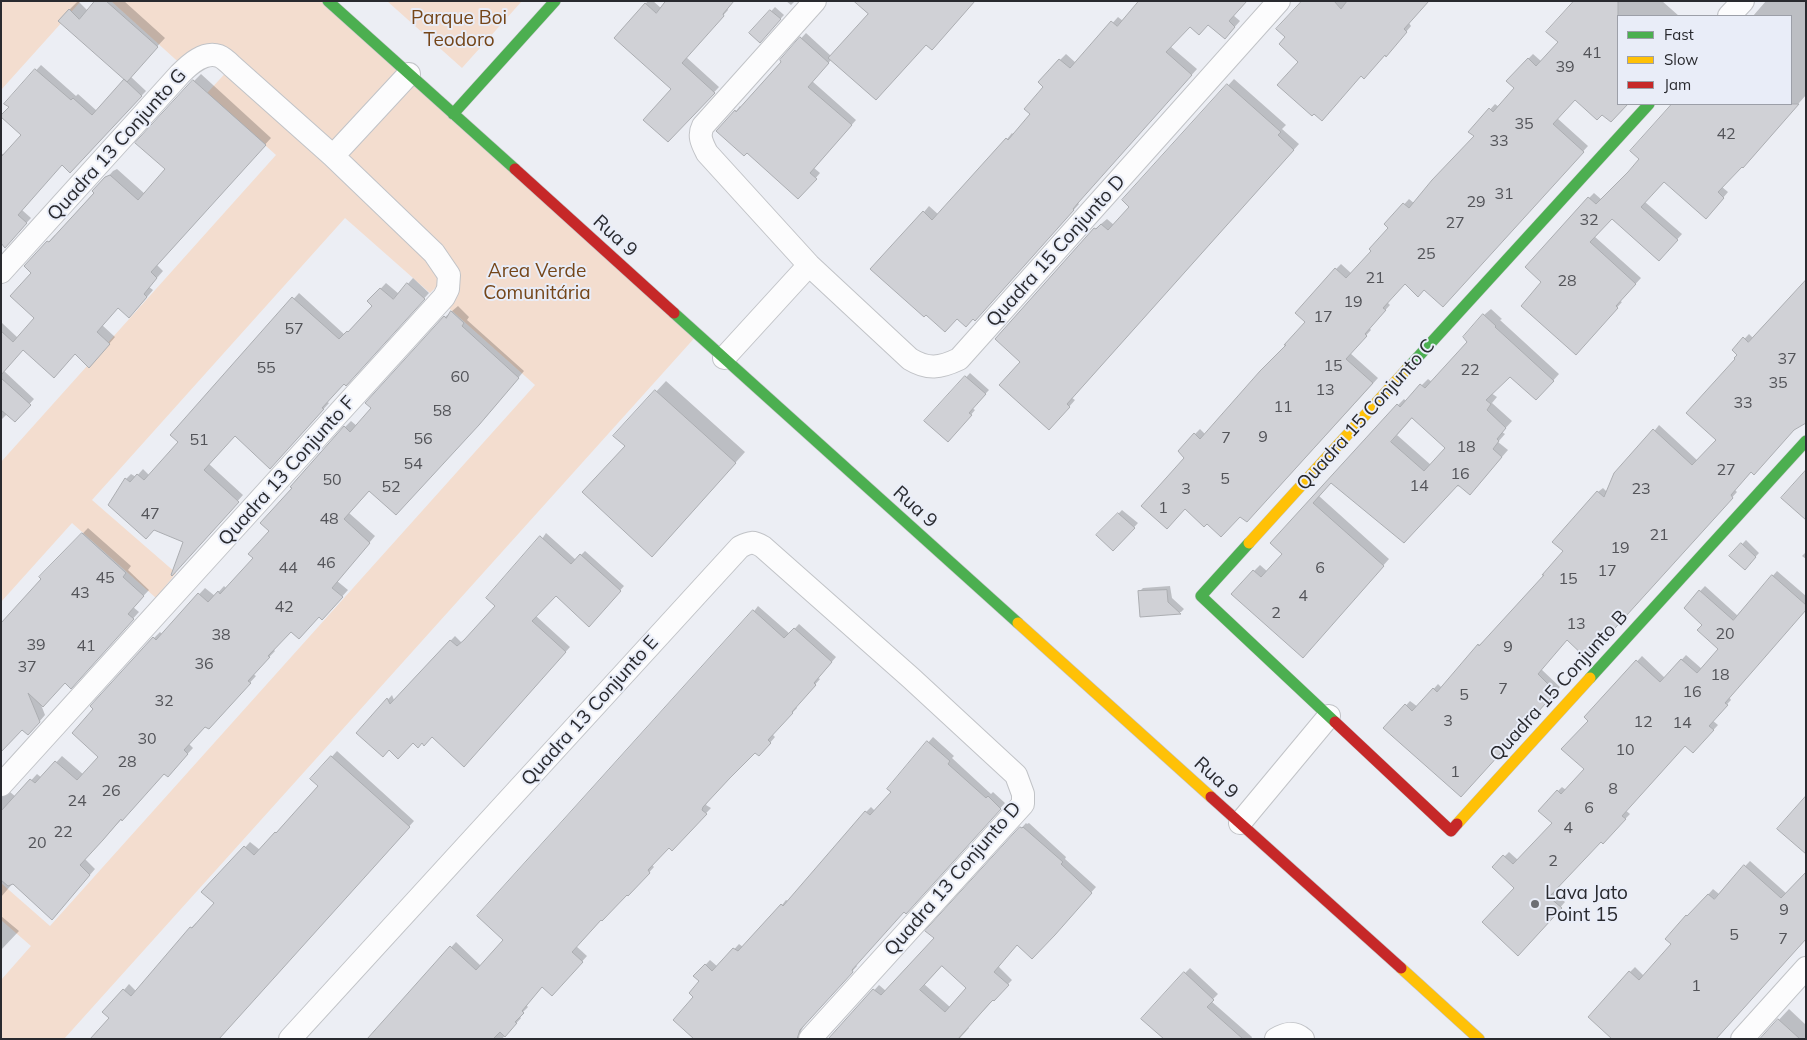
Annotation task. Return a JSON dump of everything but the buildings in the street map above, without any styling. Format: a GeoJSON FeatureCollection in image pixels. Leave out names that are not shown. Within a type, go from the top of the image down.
{"type":"FeatureCollection","features":[{"type":"Feature","properties":{"kind":"street","name":"Rua 9"},"geometry":{"type":"LineString","coordinates":[[328,1],[1479,1039]]}},
{"type":"Feature","properties":{"kind":"street"},"geometry":{"type":"LineString","coordinates":[[453,114],[556,1]]}},
{"type":"Feature","properties":{"kind":"street","name":"Quadra 15 Conjunto D"},"geometry":{"type":"LineString","coordinates":[[815,1],[703,126],[700,132],[701,142],[707,153],[809,265],[910,359],[920,366],[934,367],[947,365],[959,359],[1279,1]]}},
{"type":"Feature","properties":{"kind":"street"},"geometry":{"type":"LineString","coordinates":[[1730,15],[1743,1]]}},
{"type":"Feature","properties":{"kind":"street","name":"Quadra 13 Conjunto G"},"geometry":{"type":"LineString","coordinates":[[1,272],[180,74],[200,58],[210,55],[220,56],[333,156]]}},
{"type":"Feature","properties":{"kind":"street"},"geometry":{"type":"LineString","coordinates":[[333,156],[409,74]]}},
{"type":"Feature","properties":{"kind":"street","name":"Quadra 15 Conjunto C"},"geometry":{"type":"LineString","coordinates":[[1329,716],[1201,596],[1648,105]]}},
{"type":"Feature","properties":{"kind":"street","name":"Quadra 13 Conjunto F"},"geometry":{"type":"LineString","coordinates":[[1,785],[444,297],[448,289],[449,275],[434,253],[333,156]]}},
{"type":"Feature","properties":{"kind":"street"},"geometry":{"type":"LineString","coordinates":[[724,358],[809,265]]}},
{"type":"Feature","properties":{"kind":"street","name":"Quadra 15 Conjunto B"},"geometry":{"type":"LineString","coordinates":[[1329,716],[1451,831],[1806,441]]}},
{"type":"Feature","properties":{"kind":"street","name":"Quadra 13 Conjunto E"},"geometry":{"type":"LineString","coordinates":[[290,1039],[740,547],[749,542],[754,542],[763,547],[911,678]]}},
{"type":"Feature","properties":{"kind":"street","name":"Quadra 13 Conjunto D"},"geometry":{"type":"LineString","coordinates":[[810,1039],[1023,804],[1023,794],[1016,775],[911,678]]}},
{"type":"Feature","properties":{"kind":"street"},"geometry":{"type":"LineString","coordinates":[[1240,823],[1329,716]]}},
{"type":"Feature","properties":{"kind":"street"},"geometry":{"type":"LineString","coordinates":[[1742,1039],[1806,968]]}},
{"type":"Feature","properties":{"kind":"street"},"geometry":{"type":"LineString","coordinates":[[1276,1039],[1291,1032],[1298,1034],[1303,1039]]}},
{"type":"Feature","properties":{"kind":"green space"},"geometry":{"type":"Polygon","coordinates":[[[1,1],[81,1],[1,90],[1,1]]]}},
{"type":"Feature","properties":{"kind":"green space","name":"Area Verde Comunitária"},"geometry":{"type":"Polygon","coordinates":[[[111,1],[328,1],[698,334],[64,1039],[1,1039],[1,980],[31,946],[1,920],[1,883],[50,926],[535,385],[441,301],[448,276],[430,293],[345,218],[92,500],[176,573],[156,598],[72,523],[1,602],[1,462],[276,155],[207,93],[232,66],[220,56],[185,68],[111,1]]]}},
{"type":"Feature","properties":{"kind":"green space","name":"Parque Boi Teodoro"},"geometry":{"type":"Polygon","coordinates":[[[387,1],[522,1],[462,68],[387,1]]]}},
{"type":"Feature","properties":{"kind":"traffic: fast"},"geometry":{"type":"LineString","coordinates":[[328,1],[515,169]]}},
{"type":"Feature","properties":{"kind":"traffic: fast"},"geometry":{"type":"LineString","coordinates":[[453,114],[555,1]]}},
{"type":"Feature","properties":{"kind":"traffic: fast"},"geometry":{"type":"LineString","coordinates":[[1407,369],[1648,105]]}},
{"type":"Feature","properties":{"kind":"traffic: fast"},"geometry":{"type":"LineString","coordinates":[[674,313],[1018,623]]}},
{"type":"Feature","properties":{"kind":"traffic: fast"},"geometry":{"type":"LineString","coordinates":[[1590,678],[1806,441]]}},
{"type":"Feature","properties":{"kind":"traffic: fast"},"geometry":{"type":"LineString","coordinates":[[1249,543],[1201,596],[1335,722]]}},
{"type":"Feature","properties":{"kind":"traffic: slow"},"geometry":{"type":"LineString","coordinates":[[1249,543],[1407,369]]}},
{"type":"Feature","properties":{"kind":"traffic: slow"},"geometry":{"type":"LineString","coordinates":[[1018,623],[1211,797]]}},
{"type":"Feature","properties":{"kind":"traffic: slow"},"geometry":{"type":"LineString","coordinates":[[1457,824],[1590,678]]}},
{"type":"Feature","properties":{"kind":"traffic: slow"},"geometry":{"type":"LineString","coordinates":[[1401,968],[1479,1039]]}},
{"type":"Feature","properties":{"kind":"traffic: jam"},"geometry":{"type":"LineString","coordinates":[[515,169],[674,313]]}},
{"type":"Feature","properties":{"kind":"traffic: jam"},"geometry":{"type":"LineString","coordinates":[[1335,722],[1451,831],[1457,824]]}},
{"type":"Feature","properties":{"kind":"traffic: jam"},"geometry":{"type":"LineString","coordinates":[[1211,797],[1401,968]]}},
{"type":"Feature","properties":{"kind":"place","name":"Lava Jato Point 15"},"geometry":{"type":"Point","coordinates":[1535,904]}}]}
